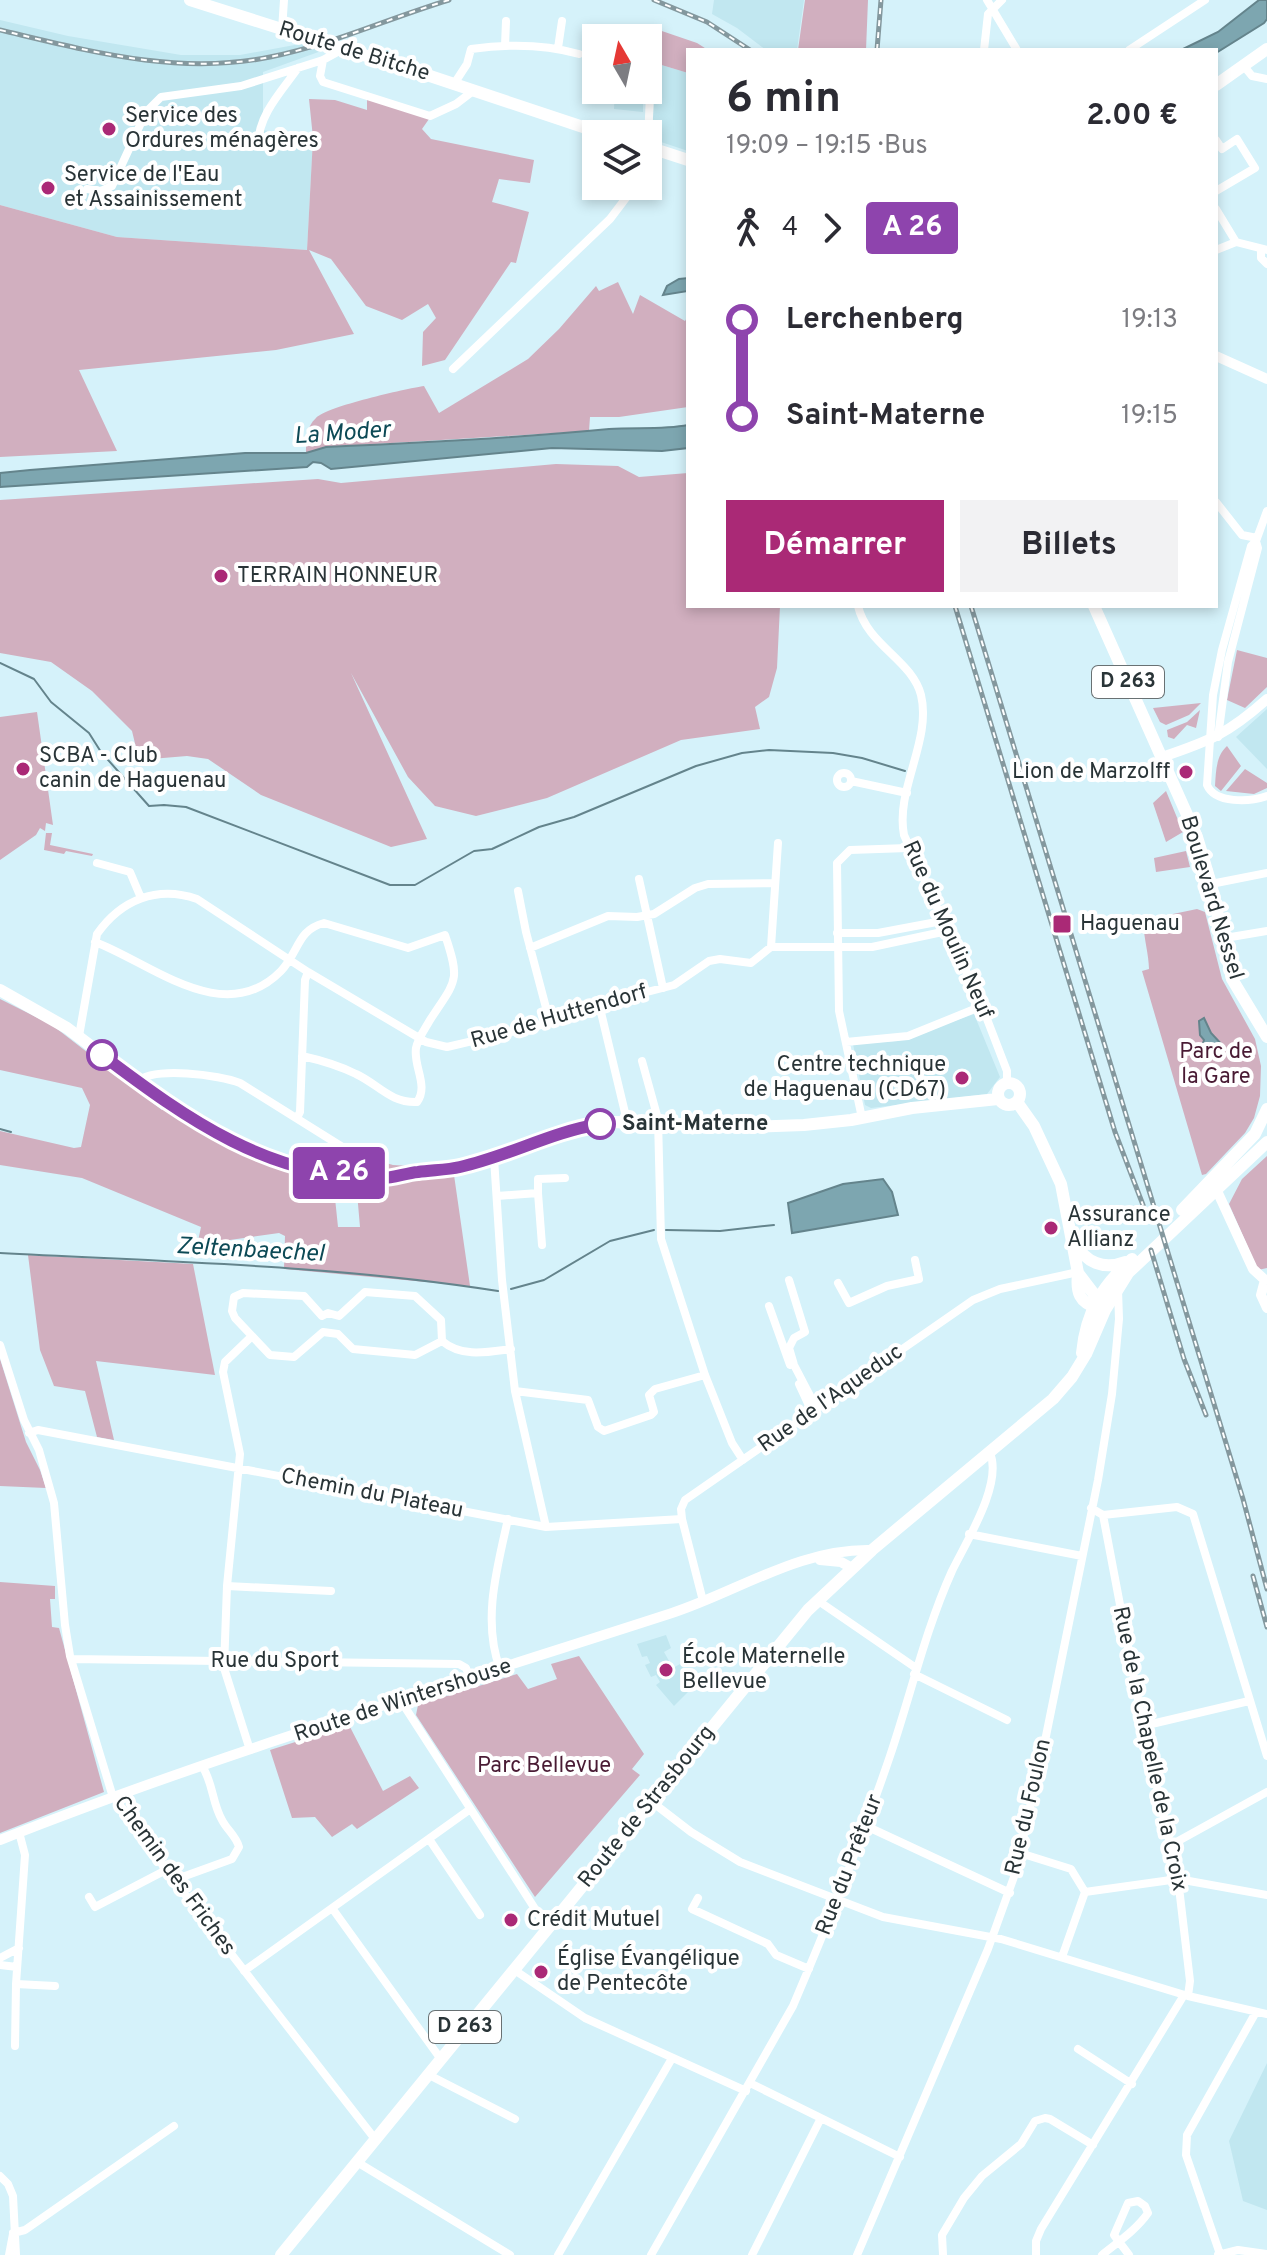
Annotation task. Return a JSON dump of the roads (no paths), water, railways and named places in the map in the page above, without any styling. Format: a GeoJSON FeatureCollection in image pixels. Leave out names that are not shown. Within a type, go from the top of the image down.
{"type":"FeatureCollection","features":[{"type":"Feature","properties":{"kind":"main road","name":"Route de Bitche"},"geometry":{"type":"LineString","coordinates":[[190,0],[582,125]]}},
{"type":"Feature","properties":{"kind":"main road"},"geometry":{"type":"LineString","coordinates":[[1218,84],[1267,49]]}},
{"type":"Feature","properties":{"kind":"main road"},"geometry":{"type":"LineString","coordinates":[[662,152],[686,159]]}},
{"type":"Feature","properties":{"kind":"main road","name":"D 263"},"geometry":{"type":"LineString","coordinates":[[1095,608],[1162,757]]}},
{"type":"Feature","properties":{"kind":"main road","name":"Boulevard Nessel"},"geometry":{"type":"LineString","coordinates":[[1162,757],[1197,837],[1231,940],[1232,979],[1267,1038]]}},
{"type":"Feature","properties":{"kind":"main road"},"geometry":{"type":"LineString","coordinates":[[0,993],[20,1001],[79,1036],[199,1125],[247,1150],[287,1164],[365,1177],[455,1168],[494,1158],[560,1132],[627,1121],[750,1127],[862,1118],[912,1108],[998,1099],[1007,1106],[1017,1102],[1020,1095],[1018,1087],[1007,1083],[998,1089],[998,1099]]}},
{"type":"Feature","properties":{"kind":"main road"},"geometry":{"type":"LineString","coordinates":[[1017,1102],[1034,1126],[1061,1184],[1078,1272],[1098,1305]]}},
{"type":"Feature","properties":{"kind":"main road","name":"Route de Strasbourg"},"geometry":{"type":"LineString","coordinates":[[281,2255],[817,1600],[872,1550],[1053,1399],[1081,1360],[1084,1339],[1098,1305],[1119,1270],[1172,1224],[1250,1140],[1262,1126],[1267,1109]]}},
{"type":"Feature","properties":{"kind":"main road","name":"Route de Strasbourg"},"geometry":{"type":"LineString","coordinates":[[1172,1224],[1217,1190],[1267,1142]]}},
{"type":"Feature","properties":{"kind":"main road"},"geometry":{"type":"LineString","coordinates":[[1071,1229],[1078,1248],[1093,1263],[1113,1265],[1137,1257]]}},
{"type":"Feature","properties":{"kind":"main road","name":"Route de Strasbourg"},"geometry":{"type":"LineString","coordinates":[[1098,1305],[1118,1290],[1137,1257]]}},
{"type":"Feature","properties":{"kind":"street"},"geometry":{"type":"LineString","coordinates":[[282,30],[284,0]]}},
{"type":"Feature","properties":{"kind":"street"},"geometry":{"type":"LineString","coordinates":[[987,0],[1016,48]]}},
{"type":"Feature","properties":{"kind":"street"},"geometry":{"type":"LineString","coordinates":[[984,48],[985,22],[991,10],[1002,0]]}},
{"type":"Feature","properties":{"kind":"street"},"geometry":{"type":"LineString","coordinates":[[1132,48],[1205,0]]}},
{"type":"Feature","properties":{"kind":"street"},"geometry":{"type":"LineString","coordinates":[[505,46],[506,21]]}},
{"type":"Feature","properties":{"kind":"street"},"geometry":{"type":"LineString","coordinates":[[558,48],[562,21]]}},
{"type":"Feature","properties":{"kind":"street"},"geometry":{"type":"LineString","coordinates":[[454,84],[467,64],[471,49],[505,46],[558,48],[579,54]]}},
{"type":"Feature","properties":{"kind":"street"},"geometry":{"type":"LineString","coordinates":[[87,189],[101,191],[112,186],[146,112],[161,97],[241,86],[323,60],[343,49]]}},
{"type":"Feature","properties":{"kind":"street","name":"Route de Bitche"},"geometry":{"type":"LineString","coordinates":[[323,60],[320,76],[323,82],[430,116],[456,104],[473,91]]}},
{"type":"Feature","properties":{"kind":"street"},"geometry":{"type":"LineString","coordinates":[[1243,65],[1252,76],[1267,79]]}},
{"type":"Feature","properties":{"kind":"street"},"geometry":{"type":"LineString","coordinates":[[258,144],[259,128],[266,113],[299,67]]}},
{"type":"Feature","properties":{"kind":"street"},"geometry":{"type":"LineString","coordinates":[[1219,151],[1246,132]]}},
{"type":"Feature","properties":{"kind":"street"},"geometry":{"type":"LineString","coordinates":[[1218,190],[1255,168],[1237,139]]}},
{"type":"Feature","properties":{"kind":"street"},"geometry":{"type":"LineString","coordinates":[[453,369],[610,219],[624,200]]}},
{"type":"Feature","properties":{"kind":"street"},"geometry":{"type":"LineString","coordinates":[[1218,212],[1236,242]]}},
{"type":"Feature","properties":{"kind":"street"},"geometry":{"type":"LineString","coordinates":[[1218,249],[1236,242],[1264,250],[1261,257],[1266,263]]}},
{"type":"Feature","properties":{"kind":"street"},"geometry":{"type":"LineString","coordinates":[[1218,357],[1266,377]]}},
{"type":"Feature","properties":{"kind":"street"},"geometry":{"type":"LineString","coordinates":[[1218,505],[1242,535],[1257,540]]}},
{"type":"Feature","properties":{"kind":"street"},"geometry":{"type":"LineString","coordinates":[[1267,511],[1257,540],[1258,548],[1228,662],[1207,785],[1210,792],[1219,797],[1251,800],[1267,796]]}},
{"type":"Feature","properties":{"kind":"street","name":"Rue du Moulin Neuf"},"geometry":{"type":"LineString","coordinates":[[859,608],[863,621],[884,650],[912,677],[921,695],[920,728],[902,819],[908,848],[982,1006],[1007,1071],[1007,1083]]}},
{"type":"Feature","properties":{"kind":"street"},"geometry":{"type":"LineString","coordinates":[[1162,757],[1213,739],[1237,726],[1267,699]]}},
{"type":"Feature","properties":{"kind":"street"},"geometry":{"type":"LineString","coordinates":[[851,781],[907,793]]}},
{"type":"Feature","properties":{"kind":"street"},"geometry":{"type":"LineString","coordinates":[[771,947],[778,843]]}},
{"type":"Feature","properties":{"kind":"street"},"geometry":{"type":"LineString","coordinates":[[862,1118],[839,1011],[837,863],[845,852],[908,848]]}},
{"type":"Feature","properties":{"kind":"street"},"geometry":{"type":"LineString","coordinates":[[79,1036],[95,942],[106,921],[123,906],[141,898],[130,872],[97,863]]}},
{"type":"Feature","properties":{"kind":"street"},"geometry":{"type":"LineString","coordinates":[[1211,884],[1267,873]]}},
{"type":"Feature","properties":{"kind":"street"},"geometry":{"type":"LineString","coordinates":[[639,879],[663,988]]}},
{"type":"Feature","properties":{"kind":"street"},"geometry":{"type":"LineString","coordinates":[[530,948],[608,916],[646,916],[708,884],[775,883]]}},
{"type":"Feature","properties":{"kind":"street"},"geometry":{"type":"LineString","coordinates":[[518,891],[549,1019]]}},
{"type":"Feature","properties":{"kind":"street","name":"Rue de Huttendorf"},"geometry":{"type":"LineString","coordinates":[[141,898],[166,893],[197,899],[308,972],[420,1038],[447,1047],[541,1025],[549,1019],[674,985],[709,961],[720,959],[751,963],[771,947],[872,947],[947,931]]}},
{"type":"Feature","properties":{"kind":"street"},"geometry":{"type":"LineString","coordinates":[[837,933],[887,931],[942,921]]}},
{"type":"Feature","properties":{"kind":"street"},"geometry":{"type":"LineString","coordinates":[[95,942],[176,984],[216,992],[245,992],[264,985],[291,959],[304,932],[312,926],[324,923],[408,948],[445,935],[455,961],[454,981],[416,1050],[422,1091],[417,1102],[391,1098],[358,1075],[322,1060],[302,1056]]}},
{"type":"Feature","properties":{"kind":"street"},"geometry":{"type":"LineString","coordinates":[[887,931],[889,944]]}},
{"type":"Feature","properties":{"kind":"street"},"geometry":{"type":"LineString","coordinates":[[1231,940],[1267,931]]}},
{"type":"Feature","properties":{"kind":"street"},"geometry":{"type":"LineString","coordinates":[[297,1118],[300,1112],[305,980],[308,972]]}},
{"type":"Feature","properties":{"kind":"street"},"geometry":{"type":"LineString","coordinates":[[599,1004],[627,1121]]}},
{"type":"Feature","properties":{"kind":"street"},"geometry":{"type":"LineString","coordinates":[[846,1042],[908,1036],[982,1006]]}},
{"type":"Feature","properties":{"kind":"street"},"geometry":{"type":"LineString","coordinates":[[642,1061],[658,1122],[661,1239],[705,1375],[732,1443],[743,1460]]}},
{"type":"Feature","properties":{"kind":"street"},"geometry":{"type":"LineString","coordinates":[[137,1082],[149,1075],[220,1077],[248,1087],[360,1158],[364,1163],[365,1177]]}},
{"type":"Feature","properties":{"kind":"street"},"geometry":{"type":"LineString","coordinates":[[1250,1140],[1217,1184],[1217,1190],[1253,1269],[1266,1280],[1261,1295],[1267,1308]]}},
{"type":"Feature","properties":{"kind":"street"},"geometry":{"type":"LineString","coordinates":[[494,1158],[502,1280],[515,1391],[546,1527]]}},
{"type":"Feature","properties":{"kind":"street"},"geometry":{"type":"LineString","coordinates":[[542,1245],[538,1179],[565,1178]]}},
{"type":"Feature","properties":{"kind":"street"},"geometry":{"type":"LineString","coordinates":[[497,1196],[538,1193]]}},
{"type":"Feature","properties":{"kind":"street"},"geometry":{"type":"LineString","coordinates":[[838,1283],[849,1303],[887,1286],[919,1279],[915,1260]]}},
{"type":"Feature","properties":{"kind":"street","name":"Rue de l'Aqueduc"},"geometry":{"type":"LineString","coordinates":[[682,1519],[681,1509],[685,1500],[954,1313],[993,1291],[1078,1272]]}},
{"type":"Feature","properties":{"kind":"street"},"geometry":{"type":"LineString","coordinates":[[789,1280],[805,1332],[794,1338],[789,1348],[815,1410]]}},
{"type":"Feature","properties":{"kind":"street","name":"Rue du Foulon"},"geometry":{"type":"LineString","coordinates":[[857,2255],[1010,1893],[1046,1736],[1112,1394],[1118,1290]]}},
{"type":"Feature","properties":{"kind":"street"},"geometry":{"type":"LineString","coordinates":[[338,1334],[339,1316],[365,1292],[415,1296],[441,1320],[442,1341],[448,1346],[467,1353],[511,1349]]}},
{"type":"Feature","properties":{"kind":"street"},"geometry":{"type":"LineString","coordinates":[[322,1316],[304,1296],[243,1293],[234,1297],[232,1311],[270,1355],[294,1357],[323,1332],[338,1334],[353,1349],[415,1355],[442,1341]]}},
{"type":"Feature","properties":{"kind":"street"},"geometry":{"type":"LineString","coordinates":[[1098,1305],[1114,1316],[1117,1334]]}},
{"type":"Feature","properties":{"kind":"street"},"geometry":{"type":"LineString","coordinates":[[769,1306],[784,1351],[815,1410]]}},
{"type":"Feature","properties":{"kind":"street"},"geometry":{"type":"LineString","coordinates":[[323,1332],[319,1324],[322,1316],[328,1313],[339,1316]]}},
{"type":"Feature","properties":{"kind":"street"},"geometry":{"type":"LineString","coordinates":[[250,1750],[224,1661],[227,1586],[240,1454],[223,1372],[225,1362],[252,1336]]}},
{"type":"Feature","properties":{"kind":"street","name":"Chemin des Friches"},"geometry":{"type":"LineString","coordinates":[[0,1345],[31,1445],[47,1477],[57,1517],[65,1625],[71,1659],[114,1796],[166,1870],[375,2139]]}},
{"type":"Feature","properties":{"kind":"street"},"geometry":{"type":"LineString","coordinates":[[515,1391],[588,1400],[598,1427],[604,1431],[651,1415],[654,1412],[649,1395],[655,1389],[705,1375]]}},
{"type":"Feature","properties":{"kind":"street","name":"Chemin du Plateau"},"geometry":{"type":"LineString","coordinates":[[29,1433],[41,1437],[63,1436],[546,1527],[682,1519]]}},
{"type":"Feature","properties":{"kind":"street","name":"Rue du Prêteur"},"geometry":{"type":"LineString","coordinates":[[651,2255],[793,2006],[809,1969],[866,1826],[933,1615],[986,1501],[994,1467],[990,1453]]}},
{"type":"Feature","properties":{"kind":"street"},"geometry":{"type":"LineString","coordinates":[[1091,1508],[1103,1515],[1177,1507],[1193,1514],[1267,1756]]}},
{"type":"Feature","properties":{"kind":"street","name":"Rue de la Chapelle de la Croix"},"geometry":{"type":"LineString","coordinates":[[1103,1515],[1143,1726],[1178,1879],[1190,1981],[1186,1996]]}},
{"type":"Feature","properties":{"kind":"street"},"geometry":{"type":"LineString","coordinates":[[500,1669],[493,1647],[493,1587],[508,1519]]}},
{"type":"Feature","properties":{"kind":"street"},"geometry":{"type":"LineString","coordinates":[[682,1519],[703,1601]]}},
{"type":"Feature","properties":{"kind":"street"},"geometry":{"type":"LineString","coordinates":[[969,1534],[1082,1556]]}},
{"type":"Feature","properties":{"kind":"street","name":"Route de Wintershouse"},"geometry":{"type":"LineString","coordinates":[[0,1840],[202,1766],[703,1601],[759,1576],[806,1560],[848,1549],[872,1550]]}},
{"type":"Feature","properties":{"kind":"street"},"geometry":{"type":"LineString","coordinates":[[806,1560],[841,1562],[852,1568]]}},
{"type":"Feature","properties":{"kind":"street"},"geometry":{"type":"LineString","coordinates":[[227,1586],[331,1591]]}},
{"type":"Feature","properties":{"kind":"street"},"geometry":{"type":"LineString","coordinates":[[817,1600],[915,1671],[1007,1720]]}},
{"type":"Feature","properties":{"kind":"street","name":"Rue du Sport"},"geometry":{"type":"LineString","coordinates":[[71,1659],[459,1664],[466,1668],[470,1679]]}},
{"type":"Feature","properties":{"kind":"street"},"geometry":{"type":"LineString","coordinates":[[401,1701],[548,1929]]}},
{"type":"Feature","properties":{"kind":"street"},"geometry":{"type":"LineString","coordinates":[[1143,1726],[1249,1701]]}},
{"type":"Feature","properties":{"kind":"street"},"geometry":{"type":"LineString","coordinates":[[174,1880],[232,1859],[239,1847],[221,1820],[208,1775],[202,1766]]}},
{"type":"Feature","properties":{"kind":"street"},"geometry":{"type":"LineString","coordinates":[[1171,1845],[1267,1792]]}},
{"type":"Feature","properties":{"kind":"street"},"geometry":{"type":"LineString","coordinates":[[652,1802],[691,1832],[740,1862],[894,1920],[992,1937],[1186,1996],[1267,2014]]}},
{"type":"Feature","properties":{"kind":"street"},"geometry":{"type":"LineString","coordinates":[[244,1971],[469,1810]]}},
{"type":"Feature","properties":{"kind":"street"},"geometry":{"type":"LineString","coordinates":[[866,1826],[1010,1893]]}},
{"type":"Feature","properties":{"kind":"street"},"geometry":{"type":"LineString","coordinates":[[15,2046],[25,1855],[19,1832]]}},
{"type":"Feature","properties":{"kind":"street"},"geometry":{"type":"LineString","coordinates":[[429,1839],[480,1915]]}},
{"type":"Feature","properties":{"kind":"street"},"geometry":{"type":"LineString","coordinates":[[1020,1853],[1071,1869],[1085,1892]]}},
{"type":"Feature","properties":{"kind":"street"},"geometry":{"type":"LineString","coordinates":[[89,1897],[95,1907],[166,1870]]}},
{"type":"Feature","properties":{"kind":"street"},"geometry":{"type":"LineString","coordinates":[[1085,1892],[1178,1879],[1267,1895]]}},
{"type":"Feature","properties":{"kind":"street"},"geometry":{"type":"LineString","coordinates":[[1062,1957],[1085,1892]]}},
{"type":"Feature","properties":{"kind":"street"},"geometry":{"type":"LineString","coordinates":[[698,1898],[692,1909],[768,1944],[776,1955],[809,1969]]}},
{"type":"Feature","properties":{"kind":"street"},"geometry":{"type":"LineString","coordinates":[[332,1908],[440,2058]]}},
{"type":"Feature","properties":{"kind":"street"},"geometry":{"type":"LineString","coordinates":[[0,1958],[19,1948]]}},
{"type":"Feature","properties":{"kind":"street"},"geometry":{"type":"LineString","coordinates":[[0,1965],[17,1967]]}},
{"type":"Feature","properties":{"kind":"street"},"geometry":{"type":"LineString","coordinates":[[513,1969],[585,2018],[671,2060],[748,2087],[900,2157]]}},
{"type":"Feature","properties":{"kind":"street"},"geometry":{"type":"LineString","coordinates":[[16,1984],[55,1986]]}},
{"type":"Feature","properties":{"kind":"street"},"geometry":{"type":"LineString","coordinates":[[1036,2255],[1036,2241],[1041,2229],[1186,1996]]}},
{"type":"Feature","properties":{"kind":"street"},"geometry":{"type":"LineString","coordinates":[[1256,2012],[1187,2135],[1185,2144],[1219,2255],[1238,2250],[1265,2254]]}},
{"type":"Feature","properties":{"kind":"street"},"geometry":{"type":"LineString","coordinates":[[1078,2049],[1132,2084]]}},
{"type":"Feature","properties":{"kind":"street"},"geometry":{"type":"LineString","coordinates":[[558,2255],[671,2060]]}},
{"type":"Feature","properties":{"kind":"street"},"geometry":{"type":"LineString","coordinates":[[427,2074],[515,2119]]}},
{"type":"Feature","properties":{"kind":"street"},"geometry":{"type":"LineString","coordinates":[[752,2255],[821,2118]]}},
{"type":"Feature","properties":{"kind":"street"},"geometry":{"type":"LineString","coordinates":[[943,2255],[942,2235],[964,2198],[982,2176],[1021,2144],[1035,2121],[1045,2118],[1093,2145]]}},
{"type":"Feature","properties":{"kind":"street"},"geometry":{"type":"LineString","coordinates":[[13,2229],[42,2218],[174,2126]]}},
{"type":"Feature","properties":{"kind":"street"},"geometry":{"type":"LineString","coordinates":[[357,2162],[510,2255]]}},
{"type":"Feature","properties":{"kind":"street"},"geometry":{"type":"LineString","coordinates":[[0,2176],[12,2191],[16,2255]]}},
{"type":"Feature","properties":{"kind":"street"},"geometry":{"type":"LineString","coordinates":[[1102,2255],[1118,2242],[1141,2223],[1148,2213],[1138,2201],[1128,2203],[1114,2235],[1118,2242],[1129,2255]]}},
{"type":"Feature","properties":{"kind":"street"},"geometry":{"type":"LineString","coordinates":[[9,2255],[13,2229]]}},
{"type":"Feature","properties":{"kind":"waterway"},"geometry":{"type":"LineString","coordinates":[[0,663],[34,679],[51,702],[89,733],[101,752],[149,806],[186,807],[390,885],[415,885],[474,851],[492,849],[539,827],[574,817],[696,766],[742,753],[769,750],[833,753],[905,771]]}},
{"type":"Feature","properties":{"kind":"waterway"},"geometry":{"type":"LineString","coordinates":[[0,1129],[11,1132]]}},
{"type":"Feature","properties":{"kind":"waterway","name":"Zeltenbaechel"},"geometry":{"type":"LineString","coordinates":[[666,1230],[720,1231],[774,1225]]}},
{"type":"Feature","properties":{"kind":"waterway","name":"Zeltenbaechel"},"geometry":{"type":"LineString","coordinates":[[511,1289],[544,1280],[610,1241],[654,1230]]}},
{"type":"Feature","properties":{"kind":"waterway","name":"Zeltenbaechel"},"geometry":{"type":"LineString","coordinates":[[0,1253],[312,1270],[498,1291]]}},
{"type":"Feature","properties":{"kind":"railway"},"geometry":{"type":"LineString","coordinates":[[0,30],[134,58],[202,64],[236,62],[315,46],[449,0]]}},
{"type":"Feature","properties":{"kind":"railway"},"geometry":{"type":"LineString","coordinates":[[654,0],[707,22],[747,48]]}},
{"type":"Feature","properties":{"kind":"railway"},"geometry":{"type":"LineString","coordinates":[[877,48],[881,0]]}},
{"type":"Feature","properties":{"kind":"railway"},"geometry":{"type":"LineString","coordinates":[[956,608],[1115,1132],[1143,1205]]}},
{"type":"Feature","properties":{"kind":"railway"},"geometry":{"type":"LineString","coordinates":[[972,608],[1243,1499],[1267,1589]]}},
{"type":"Feature","properties":{"kind":"railway"},"geometry":{"type":"LineString","coordinates":[[1151,1250],[1184,1359],[1206,1415]]}},
{"type":"Feature","properties":{"kind":"railway"},"geometry":{"type":"LineString","coordinates":[[1253,1576],[1267,1627]]}},
{"type":"Feature","properties":{"kind":"place","name":"Service des Ordures ménagères"},"geometry":{"type":"Point","coordinates":[109,129]}},
{"type":"Feature","properties":{"kind":"place","name":"Service de l'Eau et Assainissement"},"geometry":{"type":"Point","coordinates":[48,188]}},
{"type":"Feature","properties":{"kind":"place","name":"TERRAIN HONNEUR"},"geometry":{"type":"Point","coordinates":[221,576]}},
{"type":"Feature","properties":{"kind":"place","name":"SCBA - Club canin de Haguenau"},"geometry":{"type":"Point","coordinates":[23,769]}},
{"type":"Feature","properties":{"kind":"place","name":"Lion de Marzolff"},"geometry":{"type":"Point","coordinates":[1186,772]}},
{"type":"Feature","properties":{"kind":"place","name":"Haguenau"},"geometry":{"type":"Point","coordinates":[1062,924]}},
{"type":"Feature","properties":{"kind":"place","name":"Centre technique de Haguenau (CD67)"},"geometry":{"type":"Point","coordinates":[962,1078]}},
{"type":"Feature","properties":{"kind":"place","name":"Saint-Materne"},"geometry":{"type":"Point","coordinates":[600,1124]}},
{"type":"Feature","properties":{"kind":"place","name":"Assurance Allianz"},"geometry":{"type":"Point","coordinates":[1051,1228]}},
{"type":"Feature","properties":{"kind":"place","name":"École Maternelle Bellevue"},"geometry":{"type":"Point","coordinates":[666,1670]}},
{"type":"Feature","properties":{"kind":"place","name":"Crédit Mutuel"},"geometry":{"type":"Point","coordinates":[511,1920]}},
{"type":"Feature","properties":{"kind":"place","name":"Église Évangélique de Pentecôte"},"geometry":{"type":"Point","coordinates":[541,1972]}},
{"type":"Feature","properties":{"kind":"water label","name":"La Moder"},"geometry":{"type":"Point","coordinates":[342,434]}},
{"type":"Feature","properties":{"kind":"park label","name":"Parc de la Gare"},"geometry":{"type":"Point","coordinates":[1216,1064]}},
{"type":"Feature","properties":{"kind":"park label","name":"Parc Bellevue"},"geometry":{"type":"Point","coordinates":[544,1766]}}]}
